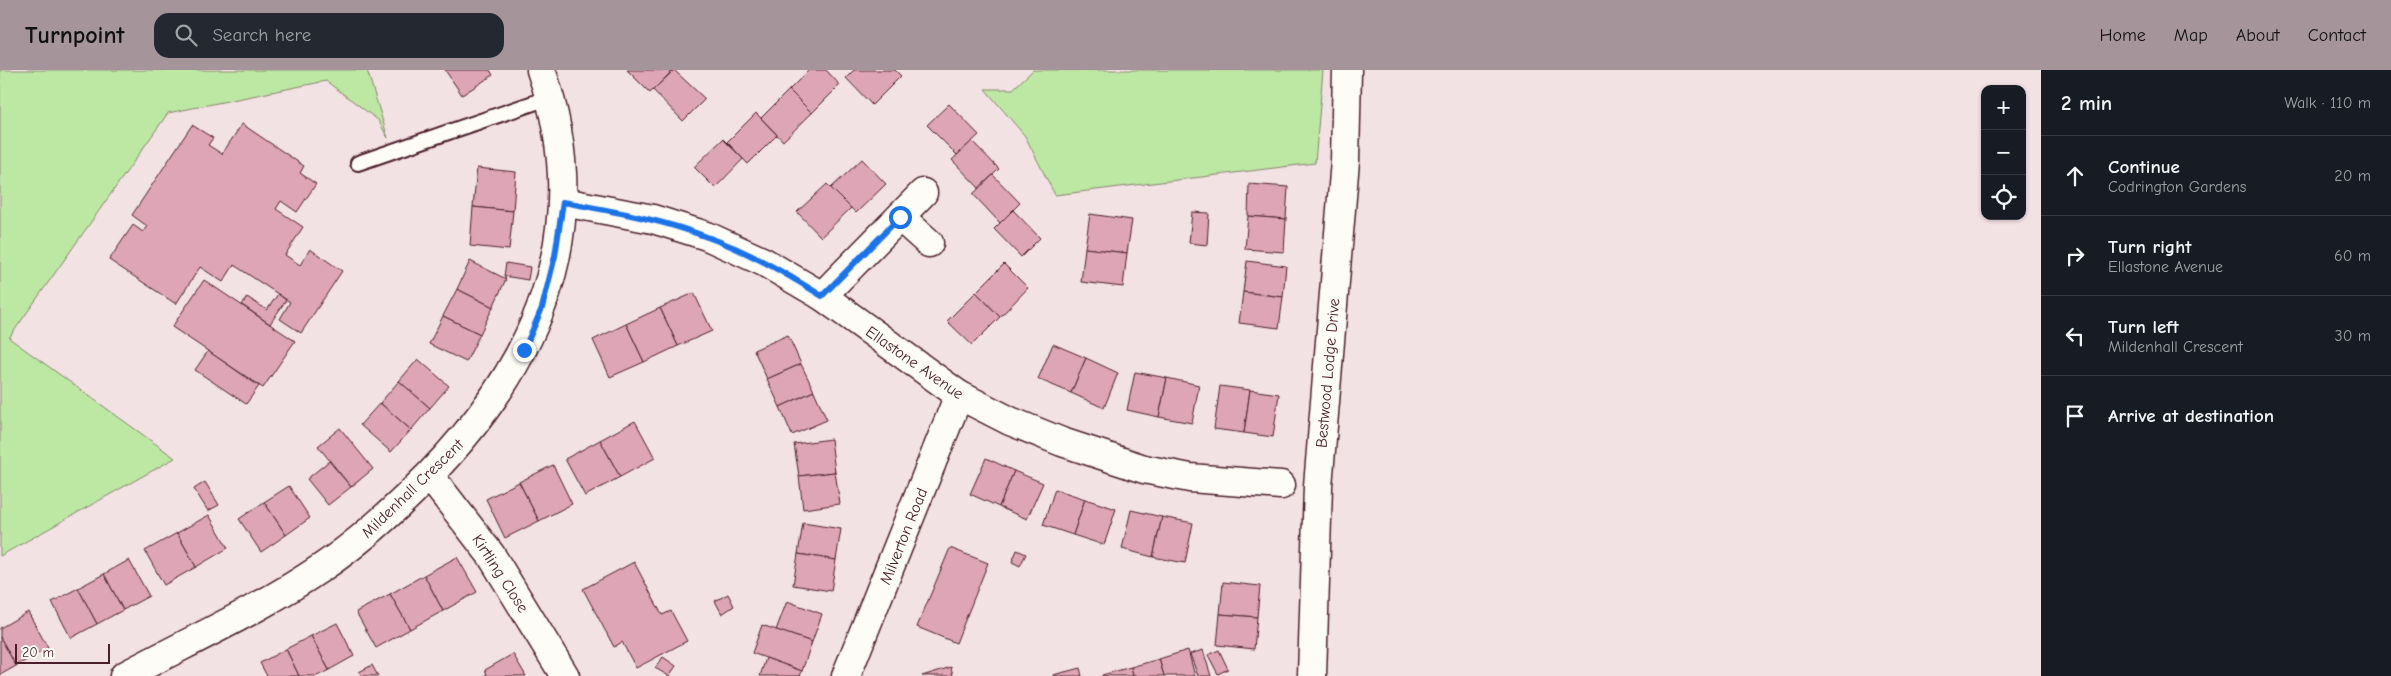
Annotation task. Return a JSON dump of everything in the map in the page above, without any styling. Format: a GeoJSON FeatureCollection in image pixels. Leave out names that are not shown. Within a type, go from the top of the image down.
{"type":"FeatureCollection","features":[{"type":"Feature","properties":{"kind":"street","name":"Mildenhall Crescent"},"geometry":{"type":"LineString","coordinates":[[124,676],[279,595],[322,568],[360,539],[430,476],[462,440],[495,398],[524,350],[542,308],[555,256],[563,202],[561,146],[551,97],[541,70]]}},
{"type":"Feature","properties":{"kind":"street","name":"Bestwood Lodge Drive"},"geometry":{"type":"LineString","coordinates":[[1312,676],[1318,486],[1345,161],[1346,70]]}},
{"type":"Feature","properties":{"kind":"street"},"geometry":{"type":"LineString","coordinates":[[822,296],[923,193]]}},
{"type":"Feature","properties":{"kind":"street","name":"Ellastone Avenue"},"geometry":{"type":"LineString","coordinates":[[563,202],[653,219],[707,236],[764,262],[822,296],[959,395],[1010,421],[1062,442],[1144,469],[1190,478],[1281,485]]}},
{"type":"Feature","properties":{"kind":"street"},"geometry":{"type":"LineString","coordinates":[[900,217],[928,243]]}},
{"type":"Feature","properties":{"kind":"street","name":"Milverton Road"},"geometry":{"type":"LineString","coordinates":[[846,676],[959,395]]}},
{"type":"Feature","properties":{"kind":"street","name":"Kirtling Close"},"geometry":{"type":"LineString","coordinates":[[430,476],[492,555],[565,676]]}},
{"type":"Feature","properties":{"kind":"lane"},"geometry":{"type":"LineString","coordinates":[[358,163],[551,97]]}},
{"type":"Feature","properties":{"kind":"green space"},"geometry":{"type":"Polygon","coordinates":[[[0,70],[367,70],[388,138],[378,120],[326,81],[168,113],[9,338],[175,458],[0,556],[0,70]]]}},
{"type":"Feature","properties":{"kind":"green space"},"geometry":{"type":"Polygon","coordinates":[[[1033,70],[1323,70],[1315,163],[1055,195],[1025,136],[985,89],[1013,89],[1033,70]]]}},
{"type":"Feature","properties":{"kind":"building"},"geometry":{"type":"Polygon","coordinates":[[[445,70],[490,70],[493,75],[462,95],[445,70]]]}},
{"type":"Feature","properties":{"kind":"building"},"geometry":{"type":"Polygon","coordinates":[[[627,70],[667,70],[670,73],[650,93],[627,70]]]}},
{"type":"Feature","properties":{"kind":"building"},"geometry":{"type":"Polygon","coordinates":[[[674,70],[705,99],[683,121],[653,90],[674,70]]]}},
{"type":"Feature","properties":{"kind":"building"},"geometry":{"type":"Polygon","coordinates":[[[809,70],[826,70],[840,85],[812,113],[789,90],[809,70]]]}},
{"type":"Feature","properties":{"kind":"building"},"geometry":{"type":"Polygon","coordinates":[[[854,70],[895,70],[901,76],[872,105],[846,78],[854,70]]]}},
{"type":"Feature","properties":{"kind":"building"},"geometry":{"type":"Polygon","coordinates":[[[789,90],[812,113],[783,141],[761,118],[789,90]]]}},
{"type":"Feature","properties":{"kind":"building"},"geometry":{"type":"Polygon","coordinates":[[[949,104],[979,135],[957,155],[927,125],[949,104]]]}},
{"type":"Feature","properties":{"kind":"building"},"geometry":{"type":"Polygon","coordinates":[[[756,113],[777,135],[748,164],[727,142],[756,113]]]}},
{"type":"Feature","properties":{"kind":"building"},"geometry":{"type":"Polygon","coordinates":[[[242,124],[304,166],[300,173],[316,184],[297,212],[281,201],[276,209],[303,227],[285,255],[300,265],[310,249],[342,271],[301,333],[280,319],[290,302],[234,265],[223,282],[200,267],[176,304],[109,260],[133,225],[143,232],[147,226],[132,215],[192,125],[213,138],[208,145],[222,154],[242,124]]]}},
{"type":"Feature","properties":{"kind":"building"},"geometry":{"type":"Polygon","coordinates":[[[723,139],[743,159],[715,188],[694,167],[723,139]]]}},
{"type":"Feature","properties":{"kind":"building"},"geometry":{"type":"Polygon","coordinates":[[[972,141],[999,169],[979,188],[952,160],[972,141]]]}},
{"type":"Feature","properties":{"kind":"building"},"geometry":{"type":"Polygon","coordinates":[[[862,159],[886,184],[856,213],[831,188],[862,159]]]}},
{"type":"Feature","properties":{"kind":"building"},"geometry":{"type":"Polygon","coordinates":[[[477,168],[516,172],[513,211],[473,207],[477,168]]]}},
{"type":"Feature","properties":{"kind":"building"},"geometry":{"type":"Polygon","coordinates":[[[993,175],[1020,203],[1000,223],[973,194],[993,175]]]}},
{"type":"Feature","properties":{"kind":"building"},"geometry":{"type":"Polygon","coordinates":[[[827,184],[851,208],[821,237],[797,212],[827,184]]]}},
{"type":"Feature","properties":{"kind":"building"},"geometry":{"type":"Polygon","coordinates":[[[1249,184],[1288,187],[1286,219],[1248,216],[1249,184]]]}},
{"type":"Feature","properties":{"kind":"building"},"geometry":{"type":"Polygon","coordinates":[[[473,207],[513,211],[509,250],[470,246],[473,207]]]}},
{"type":"Feature","properties":{"kind":"building"},"geometry":{"type":"Polygon","coordinates":[[[1013,210],[1040,238],[1021,257],[994,229],[1013,210]]]}},
{"type":"Feature","properties":{"kind":"building"},"geometry":{"type":"Polygon","coordinates":[[[1192,212],[1209,213],[1207,245],[1189,243],[1192,212]]]}},
{"type":"Feature","properties":{"kind":"building"},"geometry":{"type":"Polygon","coordinates":[[[1090,214],[1132,220],[1127,253],[1085,248],[1090,214]]]}},
{"type":"Feature","properties":{"kind":"building"},"geometry":{"type":"Polygon","coordinates":[[[1248,216],[1286,219],[1284,252],[1245,249],[1248,216]]]}},
{"type":"Feature","properties":{"kind":"building"},"geometry":{"type":"Polygon","coordinates":[[[1085,248],[1127,253],[1123,287],[1081,282],[1085,248]]]}},
{"type":"Feature","properties":{"kind":"building"},"geometry":{"type":"Polygon","coordinates":[[[470,261],[506,279],[493,307],[457,289],[470,261]]]}},
{"type":"Feature","properties":{"kind":"building"},"geometry":{"type":"Polygon","coordinates":[[[1247,261],[1286,266],[1283,297],[1243,292],[1247,261]]]}},
{"type":"Feature","properties":{"kind":"building"},"geometry":{"type":"Polygon","coordinates":[[[506,263],[530,267],[528,280],[504,276],[506,263]]]}},
{"type":"Feature","properties":{"kind":"building"},"geometry":{"type":"Polygon","coordinates":[[[1004,264],[1028,288],[1000,317],[976,292],[1004,264]]]}},
{"type":"Feature","properties":{"kind":"building"},"geometry":{"type":"Polygon","coordinates":[[[204,280],[295,341],[263,388],[172,327],[204,280]]]}},
{"type":"Feature","properties":{"kind":"building"},"geometry":{"type":"Polygon","coordinates":[[[457,289],[493,307],[480,334],[443,316],[457,289]]]}},
{"type":"Feature","properties":{"kind":"building"},"geometry":{"type":"Polygon","coordinates":[[[976,292],[1000,317],[972,345],[947,321],[976,292]]]}},
{"type":"Feature","properties":{"kind":"building"},"geometry":{"type":"Polygon","coordinates":[[[1243,292],[1283,297],[1279,328],[1239,323],[1243,292]]]}},
{"type":"Feature","properties":{"kind":"building"},"geometry":{"type":"Polygon","coordinates":[[[694,293],[712,331],[678,346],[660,308],[694,293]]]}},
{"type":"Feature","properties":{"kind":"building"},"geometry":{"type":"Polygon","coordinates":[[[278,294],[286,300],[270,324],[242,305],[247,297],[267,310],[278,294]]]}},
{"type":"Feature","properties":{"kind":"building"},"geometry":{"type":"Polygon","coordinates":[[[660,308],[678,346],[644,362],[626,324],[660,308]]]}},
{"type":"Feature","properties":{"kind":"building"},"geometry":{"type":"Polygon","coordinates":[[[443,316],[480,334],[466,362],[429,344],[443,316]]]}},
{"type":"Feature","properties":{"kind":"building"},"geometry":{"type":"Polygon","coordinates":[[[626,324],[644,362],[610,377],[593,340],[626,324]]]}},
{"type":"Feature","properties":{"kind":"building"},"geometry":{"type":"Polygon","coordinates":[[[788,335],[801,364],[767,379],[754,350],[788,335]]]}},
{"type":"Feature","properties":{"kind":"building"},"geometry":{"type":"Polygon","coordinates":[[[1053,344],[1086,358],[1071,393],[1038,379],[1053,344]]]}},
{"type":"Feature","properties":{"kind":"building"},"geometry":{"type":"Polygon","coordinates":[[[208,351],[259,386],[246,404],[195,370],[208,351]]]}},
{"type":"Feature","properties":{"kind":"building"},"geometry":{"type":"Polygon","coordinates":[[[1086,358],[1118,373],[1104,408],[1071,393],[1086,358]]]}},
{"type":"Feature","properties":{"kind":"building"},"geometry":{"type":"Polygon","coordinates":[[[418,359],[449,386],[430,408],[399,381],[418,359]]]}},
{"type":"Feature","properties":{"kind":"building"},"geometry":{"type":"Polygon","coordinates":[[[801,364],[814,391],[780,407],[767,379],[801,364]]]}},
{"type":"Feature","properties":{"kind":"building"},"geometry":{"type":"Polygon","coordinates":[[[1135,372],[1167,378],[1159,417],[1127,410],[1135,372]]]}},
{"type":"Feature","properties":{"kind":"building"},"geometry":{"type":"Polygon","coordinates":[[[1167,378],[1199,385],[1192,423],[1159,417],[1167,378]]]}},
{"type":"Feature","properties":{"kind":"building"},"geometry":{"type":"Polygon","coordinates":[[[399,381],[430,408],[411,430],[380,403],[399,381]]]}},
{"type":"Feature","properties":{"kind":"building"},"geometry":{"type":"Polygon","coordinates":[[[1220,386],[1250,390],[1244,433],[1214,429],[1220,386]]]}},
{"type":"Feature","properties":{"kind":"building"},"geometry":{"type":"Polygon","coordinates":[[[1250,390],[1279,394],[1273,437],[1244,433],[1250,390]]]}},
{"type":"Feature","properties":{"kind":"building"},"geometry":{"type":"Polygon","coordinates":[[[814,391],[827,420],[792,435],[780,407],[814,391]]]}},
{"type":"Feature","properties":{"kind":"building"},"geometry":{"type":"Polygon","coordinates":[[[380,403],[411,430],[391,452],[360,425],[380,403]]]}},
{"type":"Feature","properties":{"kind":"building"},"geometry":{"type":"Polygon","coordinates":[[[635,421],[655,458],[620,477],[600,440],[635,421]]]}},
{"type":"Feature","properties":{"kind":"building"},"geometry":{"type":"Polygon","coordinates":[[[340,428],[373,469],[351,487],[318,446],[340,428]]]}},
{"type":"Feature","properties":{"kind":"building"},"geometry":{"type":"Polygon","coordinates":[[[831,439],[835,472],[799,476],[794,444],[831,439]]]}},
{"type":"Feature","properties":{"kind":"building"},"geometry":{"type":"Polygon","coordinates":[[[600,440],[620,477],[585,496],[565,459],[600,440]]]}},
{"type":"Feature","properties":{"kind":"building"},"geometry":{"type":"Polygon","coordinates":[[[986,458],[1014,471],[999,507],[970,494],[986,458]]]}},
{"type":"Feature","properties":{"kind":"building"},"geometry":{"type":"Polygon","coordinates":[[[329,461],[351,487],[328,505],[307,479],[329,461]]]}},
{"type":"Feature","properties":{"kind":"building"},"geometry":{"type":"Polygon","coordinates":[[[553,465],[572,504],[539,521],[519,482],[553,465]]]}},
{"type":"Feature","properties":{"kind":"building"},"geometry":{"type":"Polygon","coordinates":[[[1014,471],[1043,483],[1027,519],[999,507],[1014,471]]]}},
{"type":"Feature","properties":{"kind":"building"},"geometry":{"type":"Polygon","coordinates":[[[835,472],[840,504],[803,509],[799,476],[835,472]]]}},
{"type":"Feature","properties":{"kind":"building"},"geometry":{"type":"Polygon","coordinates":[[[205,482],[219,505],[208,511],[194,489],[205,482]]]}},
{"type":"Feature","properties":{"kind":"building"},"geometry":{"type":"Polygon","coordinates":[[[519,482],[539,521],[505,538],[486,499],[519,482]]]}},
{"type":"Feature","properties":{"kind":"building"},"geometry":{"type":"Polygon","coordinates":[[[289,486],[310,518],[286,535],[264,502],[289,486]]]}},
{"type":"Feature","properties":{"kind":"building"},"geometry":{"type":"Polygon","coordinates":[[[1055,489],[1085,499],[1073,535],[1043,525],[1055,489]]]}},
{"type":"Feature","properties":{"kind":"building"},"geometry":{"type":"Polygon","coordinates":[[[1085,499],[1116,509],[1104,545],[1073,535],[1085,499]]]}},
{"type":"Feature","properties":{"kind":"building"},"geometry":{"type":"Polygon","coordinates":[[[264,502],[286,535],[261,552],[239,519],[264,502]]]}},
{"type":"Feature","properties":{"kind":"building"},"geometry":{"type":"Polygon","coordinates":[[[1131,510],[1162,517],[1153,557],[1122,549],[1131,510]]]}},
{"type":"Feature","properties":{"kind":"building"},"geometry":{"type":"Polygon","coordinates":[[[209,515],[228,548],[196,567],[177,533],[209,515]]]}},
{"type":"Feature","properties":{"kind":"building"},"geometry":{"type":"Polygon","coordinates":[[[1162,517],[1193,523],[1185,563],[1153,557],[1162,517]]]}},
{"type":"Feature","properties":{"kind":"building"},"geometry":{"type":"Polygon","coordinates":[[[803,523],[841,529],[836,560],[798,554],[803,523]]]}},
{"type":"Feature","properties":{"kind":"building"},"geometry":{"type":"Polygon","coordinates":[[[177,533],[196,567],[164,585],[145,551],[177,533]]]}},
{"type":"Feature","properties":{"kind":"building"},"geometry":{"type":"Polygon","coordinates":[[[950,548],[988,563],[956,643],[917,627],[950,548]]]}},
{"type":"Feature","properties":{"kind":"building"},"geometry":{"type":"Polygon","coordinates":[[[1017,550],[1026,554],[1020,566],[1012,562],[1017,550]]]}},
{"type":"Feature","properties":{"kind":"building"},"geometry":{"type":"Polygon","coordinates":[[[798,554],[836,560],[831,591],[793,585],[798,554]]]}},
{"type":"Feature","properties":{"kind":"building"},"geometry":{"type":"Polygon","coordinates":[[[457,557],[477,592],[443,611],[424,575],[457,557]]]}},
{"type":"Feature","properties":{"kind":"building"},"geometry":{"type":"Polygon","coordinates":[[[129,560],[149,596],[123,610],[104,574],[129,560]]]}},
{"type":"Feature","properties":{"kind":"building"},"geometry":{"type":"Polygon","coordinates":[[[634,562],[662,615],[671,611],[687,641],[636,668],[622,642],[614,647],[583,589],[634,562]]]}},
{"type":"Feature","properties":{"kind":"building"},"geometry":{"type":"Polygon","coordinates":[[[104,574],[123,610],[97,624],[78,588],[104,574]]]}},
{"type":"Feature","properties":{"kind":"building"},"geometry":{"type":"Polygon","coordinates":[[[424,575],[443,611],[410,629],[390,594],[424,575]]]}},
{"type":"Feature","properties":{"kind":"building"},"geometry":{"type":"Polygon","coordinates":[[[1223,582],[1260,586],[1257,617],[1220,614],[1223,582]]]}},
{"type":"Feature","properties":{"kind":"building"},"geometry":{"type":"Polygon","coordinates":[[[78,588],[97,624],[71,638],[52,602],[78,588]]]}},
{"type":"Feature","properties":{"kind":"building"},"geometry":{"type":"Polygon","coordinates":[[[390,594],[410,629],[376,648],[356,612],[390,594]]]}},
{"type":"Feature","properties":{"kind":"building"},"geometry":{"type":"Polygon","coordinates":[[[728,594],[734,606],[722,614],[715,601],[728,594]]]}},
{"type":"Feature","properties":{"kind":"building"},"geometry":{"type":"Polygon","coordinates":[[[787,601],[822,614],[812,642],[776,630],[787,601]]]}},
{"type":"Feature","properties":{"kind":"building"},"geometry":{"type":"Polygon","coordinates":[[[28,612],[48,648],[16,666],[0,637],[0,628],[28,612]]]}},
{"type":"Feature","properties":{"kind":"building"},"geometry":{"type":"Polygon","coordinates":[[[1220,614],[1257,617],[1254,649],[1217,645],[1220,614]]]}},
{"type":"Feature","properties":{"kind":"building"},"geometry":{"type":"Polygon","coordinates":[[[337,623],[354,656],[329,670],[311,636],[337,623]]]}},
{"type":"Feature","properties":{"kind":"building"},"geometry":{"type":"Polygon","coordinates":[[[762,625],[812,642],[802,671],[752,653],[762,625]]]}},
{"type":"Feature","properties":{"kind":"building"},"geometry":{"type":"Polygon","coordinates":[[[311,636],[329,670],[317,676],[299,676],[286,649],[311,636]]]}},
{"type":"Feature","properties":{"kind":"building"},"geometry":{"type":"Polygon","coordinates":[[[0,637],[16,666],[0,675],[0,637]]]}},
{"type":"Feature","properties":{"kind":"building"},"geometry":{"type":"Polygon","coordinates":[[[286,649],[299,676],[267,676],[260,663],[286,649]]]}},
{"type":"Feature","properties":{"kind":"building"},"geometry":{"type":"Polygon","coordinates":[[[1188,650],[1195,676],[1164,676],[1159,659],[1188,650]]]}},
{"type":"Feature","properties":{"kind":"building"},"geometry":{"type":"Polygon","coordinates":[[[1203,650],[1211,676],[1198,676],[1190,654],[1203,650]]]}},
{"type":"Feature","properties":{"kind":"building"},"geometry":{"type":"Polygon","coordinates":[[[1219,650],[1228,669],[1218,674],[1208,655],[1219,650]]]}},
{"type":"Feature","properties":{"kind":"building"},"geometry":{"type":"Polygon","coordinates":[[[513,654],[526,676],[484,676],[487,674],[485,670],[513,654]]]}},
{"type":"Feature","properties":{"kind":"building"},"geometry":{"type":"Polygon","coordinates":[[[663,657],[676,666],[669,676],[655,668],[663,657]]]}},
{"type":"Feature","properties":{"kind":"building"},"geometry":{"type":"Polygon","coordinates":[[[766,658],[802,671],[800,676],[760,676],[766,658]]]}},
{"type":"Feature","properties":{"kind":"building"},"geometry":{"type":"Polygon","coordinates":[[[1159,659],[1164,676],[1133,676],[1131,667],[1159,659]]]}},
{"type":"Feature","properties":{"kind":"building"},"geometry":{"type":"Polygon","coordinates":[[[372,665],[378,676],[362,676],[359,672],[372,665]]]}},
{"type":"Feature","properties":{"kind":"building"},"geometry":{"type":"Polygon","coordinates":[[[951,667],[953,676],[922,676],[951,667]]]}},
{"type":"Feature","properties":{"kind":"building"},"geometry":{"type":"Polygon","coordinates":[[[1131,667],[1133,676],[1102,676],[1102,675],[1131,667]]]}},
{"type":"Feature","properties":{"kind":"building"},"geometry":{"type":"Polygon","coordinates":[[[1080,668],[1082,676],[1053,676],[1053,675],[1080,668]]]}},
{"type":"Feature","properties":{"kind":"route"},"geometry":{"type":"LineString","coordinates":[[524,350],[542,308],[555,256],[563,202],[653,219],[707,236],[764,262],[822,296],[900,217]]}}]}
